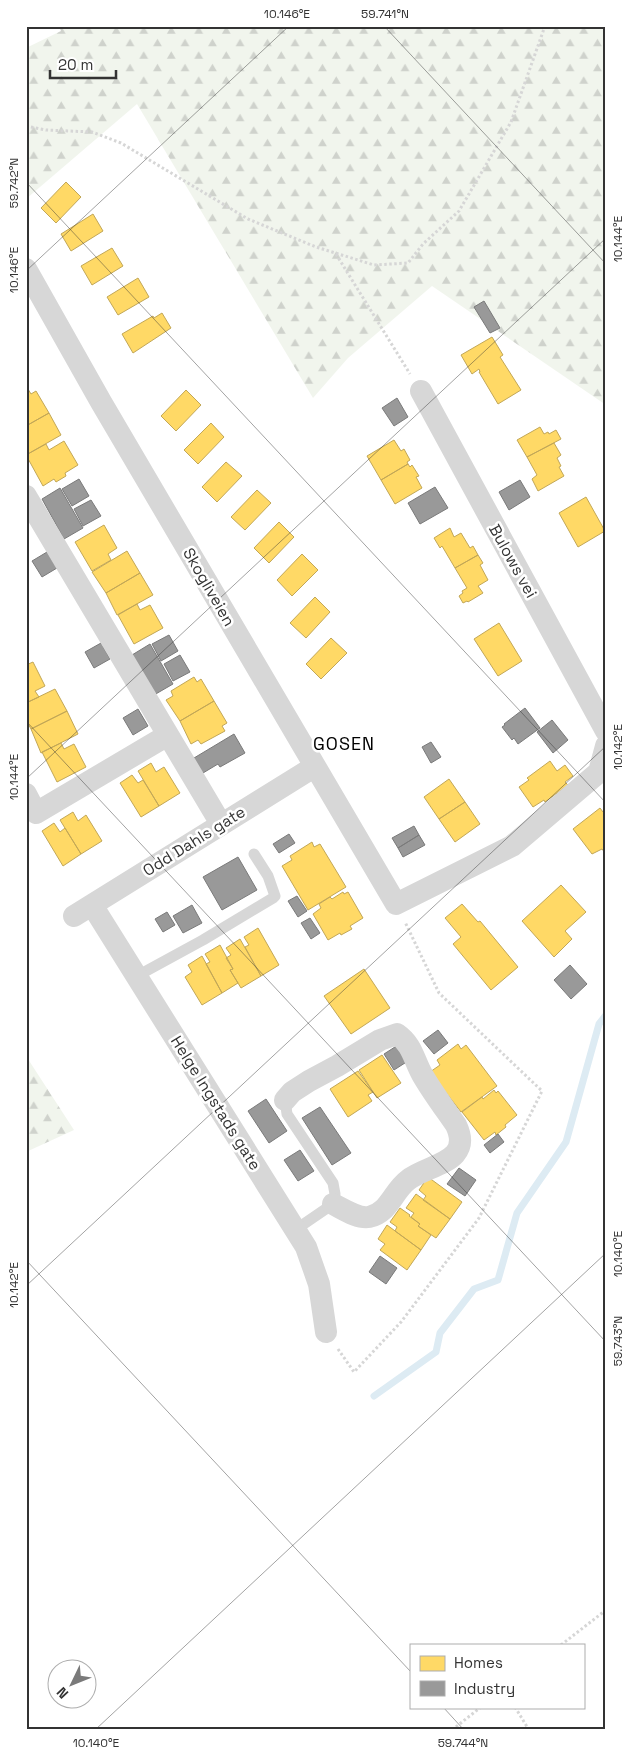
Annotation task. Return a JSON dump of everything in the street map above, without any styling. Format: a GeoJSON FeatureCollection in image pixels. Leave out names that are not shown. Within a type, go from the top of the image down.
{"type":"FeatureCollection","features":[{"type":"Feature","properties":{"kind":"street","name":"Skogliveien"},"geometry":{"type":"LineString","coordinates":[[29,281],[396,904],[512,846],[600,772],[606,746]]}},
{"type":"Feature","properties":{"kind":"street","name":"Bulows vei"},"geometry":{"type":"LineString","coordinates":[[421,391],[606,731]]}},
{"type":"Feature","properties":{"kind":"street"},"geometry":{"type":"LineString","coordinates":[[26,496],[221,824]]}},
{"type":"Feature","properties":{"kind":"street"},"geometry":{"type":"LineString","coordinates":[[26,794],[36,813],[168,735]]}},
{"type":"Feature","properties":{"kind":"street","name":"Odd Dahls gate"},"geometry":{"type":"LineString","coordinates":[[83,910],[314,767]]}},
{"type":"Feature","properties":{"kind":"street","name":"Helge Ingstads gate"},"geometry":{"type":"LineString","coordinates":[[83,910],[137,976],[306,1247],[319,1284],[326,1332]]}},
{"type":"Feature","properties":{"kind":"street"},"geometry":{"type":"LineString","coordinates":[[285,1100],[292,1092],[309,1081],[380,1040],[397,1034],[405,1040],[422,1075],[456,1125],[461,1142],[454,1155],[438,1166],[407,1180],[386,1208],[379,1213],[368,1217],[333,1204]]}},
{"type":"Feature","properties":{"kind":"lane"},"geometry":{"type":"LineString","coordinates":[[137,976],[203,940],[275,896],[272,885],[254,854]]}},
{"type":"Feature","properties":{"kind":"lane"},"geometry":{"type":"LineString","coordinates":[[285,1100],[287,1114],[333,1183],[336,1194],[333,1204],[295,1230]]}},
{"type":"Feature","properties":{"kind":"path"},"geometry":{"type":"LineString","coordinates":[[26,126],[46,130],[92,132],[122,143],[248,219],[316,247],[374,265],[408,263],[423,244],[459,211],[511,122],[545,26]]}},
{"type":"Feature","properties":{"kind":"path"},"geometry":{"type":"LineString","coordinates":[[335,253],[421,391]]}},
{"type":"Feature","properties":{"kind":"path"},"geometry":{"type":"LineString","coordinates":[[562,1644],[606,1610]]}},
{"type":"Feature","properties":{"kind":"path"},"geometry":{"type":"LineString","coordinates":[[452,1730],[480,1708]]}},
{"type":"Feature","properties":{"kind":"path"},"geometry":{"type":"LineString","coordinates":[[516,1708],[529,1730]]}},
{"type":"Feature","properties":{"kind":"green space"},"geometry":{"type":"Polygon","coordinates":[[[59,26],[606,26],[606,405],[432,286],[348,358],[313,398],[137,104],[26,199],[26,48],[61,31],[59,26]]]}},
{"type":"Feature","properties":{"kind":"green space"},"geometry":{"type":"Polygon","coordinates":[[[26,1056],[74,1130],[26,1152],[26,1056]]]}},
{"type":"Feature","properties":{"kind":"building: Homes"},"geometry":{"type":"Polygon","coordinates":[[[66,182],[81,197],[56,223],[41,208],[66,182]]]}},
{"type":"Feature","properties":{"kind":"building: Homes"},"geometry":{"type":"Polygon","coordinates":[[[93,214],[103,231],[71,251],[61,234],[93,214]]]}},
{"type":"Feature","properties":{"kind":"building: Homes"},"geometry":{"type":"Polygon","coordinates":[[[112,248],[123,266],[92,285],[81,266],[112,248]]]}},
{"type":"Feature","properties":{"kind":"building: Homes"},"geometry":{"type":"Polygon","coordinates":[[[138,278],[149,297],[118,315],[107,297],[138,278]]]}},
{"type":"Feature","properties":{"kind":"building: Homes"},"geometry":{"type":"Polygon","coordinates":[[[162,313],[171,328],[133,353],[122,334],[153,316],[154,318],[162,313]]]}},
{"type":"Feature","properties":{"kind":"building: Homes"},"geometry":{"type":"Polygon","coordinates":[[[492,337],[503,355],[500,357],[521,390],[498,404],[479,369],[472,374],[461,355],[492,337]]]}},
{"type":"Feature","properties":{"kind":"building: Homes"},"geometry":{"type":"Polygon","coordinates":[[[28,389],[31,394],[36,391],[49,413],[26,426],[26,391],[28,389]]]}},
{"type":"Feature","properties":{"kind":"building: Homes"},"geometry":{"type":"Polygon","coordinates":[[[186,390],[201,405],[176,431],[161,416],[186,390]]]}},
{"type":"Feature","properties":{"kind":"building: Homes"},"geometry":{"type":"Polygon","coordinates":[[[49,413],[61,435],[26,455],[26,426],[49,413]]]}},
{"type":"Feature","properties":{"kind":"building: Homes"},"geometry":{"type":"Polygon","coordinates":[[[211,423],[224,437],[198,464],[184,450],[211,423]]]}},
{"type":"Feature","properties":{"kind":"building: Homes"},"geometry":{"type":"Polygon","coordinates":[[[540,427],[544,434],[548,432],[549,434],[556,430],[561,439],[527,457],[517,440],[540,427]]]}},
{"type":"Feature","properties":{"kind":"building: Homes"},"geometry":{"type":"Polygon","coordinates":[[[394,440],[401,451],[404,449],[410,460],[407,462],[408,464],[381,480],[367,456],[394,440]]]}},
{"type":"Feature","properties":{"kind":"building: Homes"},"geometry":{"type":"Polygon","coordinates":[[[64,441],[78,465],[65,473],[66,476],[56,482],[54,479],[43,486],[26,455],[46,444],[49,450],[64,441]]]}},
{"type":"Feature","properties":{"kind":"building: Homes"},"geometry":{"type":"Polygon","coordinates":[[[554,443],[561,455],[557,458],[564,476],[538,491],[532,479],[537,475],[527,457],[554,443]]]}},
{"type":"Feature","properties":{"kind":"building: Homes"},"geometry":{"type":"Polygon","coordinates":[[[226,462],[242,476],[217,502],[202,487],[226,462]]]}},
{"type":"Feature","properties":{"kind":"building: Homes"},"geometry":{"type":"Polygon","coordinates":[[[408,464],[410,467],[412,465],[419,476],[416,477],[422,488],[395,504],[381,480],[408,464]]]}},
{"type":"Feature","properties":{"kind":"building: Homes"},"geometry":{"type":"Polygon","coordinates":[[[257,490],[271,503],[245,530],[231,517],[257,490]]]}},
{"type":"Feature","properties":{"kind":"building: Homes"},"geometry":{"type":"Polygon","coordinates":[[[586,497],[605,531],[578,547],[559,513],[586,497]]]}},
{"type":"Feature","properties":{"kind":"building: Homes"},"geometry":{"type":"Polygon","coordinates":[[[279,522],[294,537],[269,563],[254,548],[279,522]]]}},
{"type":"Feature","properties":{"kind":"building: Homes"},"geometry":{"type":"Polygon","coordinates":[[[104,525],[117,548],[108,554],[111,560],[92,571],[75,542],[104,525]]]}},
{"type":"Feature","properties":{"kind":"building: Homes"},"geometry":{"type":"Polygon","coordinates":[[[450,528],[454,537],[461,533],[470,548],[473,546],[478,555],[455,568],[442,546],[440,548],[434,538],[450,528]]]}},
{"type":"Feature","properties":{"kind":"building: Homes"},"geometry":{"type":"Polygon","coordinates":[[[127,551],[140,573],[106,593],[92,572],[127,551]]]}},
{"type":"Feature","properties":{"kind":"building: Homes"},"geometry":{"type":"Polygon","coordinates":[[[302,554],[318,570],[292,596],[277,580],[302,554]]]}},
{"type":"Feature","properties":{"kind":"building: Homes"},"geometry":{"type":"Polygon","coordinates":[[[478,555],[483,563],[480,565],[488,580],[478,586],[483,593],[463,603],[459,596],[467,588],[455,568],[478,555]]]}},
{"type":"Feature","properties":{"kind":"building: Homes"},"geometry":{"type":"Polygon","coordinates":[[[140,573],[153,595],[117,615],[106,593],[140,573]]]}},
{"type":"Feature","properties":{"kind":"building: Homes"},"geometry":{"type":"Polygon","coordinates":[[[315,597],[330,612],[306,638],[290,623],[315,597]]]}},
{"type":"Feature","properties":{"kind":"building: Homes"},"geometry":{"type":"Polygon","coordinates":[[[137,604],[140,610],[150,605],[163,628],[134,644],[118,615],[137,604]]]}},
{"type":"Feature","properties":{"kind":"building: Homes"},"geometry":{"type":"Polygon","coordinates":[[[499,623],[522,661],[498,676],[474,639],[499,623]]]}},
{"type":"Feature","properties":{"kind":"building: Homes"},"geometry":{"type":"Polygon","coordinates":[[[331,638],[347,653],[321,679],[306,664],[331,638]]]}},
{"type":"Feature","properties":{"kind":"building: Homes"},"geometry":{"type":"Polygon","coordinates":[[[33,662],[45,686],[35,691],[39,697],[26,703],[26,665],[33,662]]]}},
{"type":"Feature","properties":{"kind":"building: Homes"},"geometry":{"type":"Polygon","coordinates":[[[194,677],[197,682],[201,679],[214,701],[180,721],[166,700],[173,696],[171,691],[194,677]]]}},
{"type":"Feature","properties":{"kind":"building: Homes"},"geometry":{"type":"Polygon","coordinates":[[[55,689],[67,711],[31,729],[26,720],[26,703],[55,689]]]}},
{"type":"Feature","properties":{"kind":"building: Homes"},"geometry":{"type":"Polygon","coordinates":[[[214,701],[227,723],[222,726],[225,731],[201,744],[198,740],[191,744],[180,721],[214,701]]]}},
{"type":"Feature","properties":{"kind":"building: Homes"},"geometry":{"type":"Polygon","coordinates":[[[67,711],[78,734],[41,753],[31,729],[67,711]]]}},
{"type":"Feature","properties":{"kind":"building: Homes"},"geometry":{"type":"Polygon","coordinates":[[[61,743],[64,749],[74,744],[86,767],[57,782],[42,752],[61,743]]]}},
{"type":"Feature","properties":{"kind":"building: Homes"},"geometry":{"type":"Polygon","coordinates":[[[550,761],[557,771],[565,765],[573,776],[565,782],[568,785],[545,802],[544,800],[533,807],[519,787],[529,780],[527,778],[550,761]]]}},
{"type":"Feature","properties":{"kind":"building: Homes"},"geometry":{"type":"Polygon","coordinates":[[[151,763],[156,772],[164,767],[180,793],[159,806],[138,771],[151,763]]]}},
{"type":"Feature","properties":{"kind":"building: Homes"},"geometry":{"type":"Polygon","coordinates":[[[132,775],[138,783],[143,780],[159,806],[141,817],[120,783],[132,775]]]}},
{"type":"Feature","properties":{"kind":"building: Homes"},"geometry":{"type":"Polygon","coordinates":[[[449,779],[465,802],[439,819],[424,797],[449,779]]]}},
{"type":"Feature","properties":{"kind":"building: Homes"},"geometry":{"type":"Polygon","coordinates":[[[465,802],[480,824],[455,842],[439,819],[465,802]]]}},
{"type":"Feature","properties":{"kind":"building: Homes"},"geometry":{"type":"Polygon","coordinates":[[[600,808],[603,812],[606,811],[606,854],[602,849],[592,854],[573,829],[600,808]]]}},
{"type":"Feature","properties":{"kind":"building: Homes"},"geometry":{"type":"Polygon","coordinates":[[[73,812],[78,821],[86,815],[102,841],[81,854],[60,820],[73,812]]]}},
{"type":"Feature","properties":{"kind":"building: Homes"},"geometry":{"type":"Polygon","coordinates":[[[54,823],[60,832],[65,828],[81,854],[63,866],[42,831],[54,823]]]}},
{"type":"Feature","properties":{"kind":"building: Homes"},"geometry":{"type":"Polygon","coordinates":[[[312,842],[314,847],[320,844],[346,887],[308,910],[282,866],[292,860],[290,856],[312,842]]]}},
{"type":"Feature","properties":{"kind":"building: Homes"},"geometry":{"type":"Polygon","coordinates":[[[561,885],[586,912],[565,931],[572,939],[554,957],[522,921],[561,885]]]}},
{"type":"Feature","properties":{"kind":"building: Homes"},"geometry":{"type":"Polygon","coordinates":[[[343,892],[344,894],[348,892],[363,918],[350,926],[352,929],[328,940],[313,914],[321,908],[319,904],[343,892]]]}},
{"type":"Feature","properties":{"kind":"building: Homes"},"geometry":{"type":"Polygon","coordinates":[[[462,904],[478,922],[480,921],[518,967],[491,990],[453,944],[461,937],[445,918],[462,904]]]}},
{"type":"Feature","properties":{"kind":"building: Homes"},"geometry":{"type":"Polygon","coordinates":[[[258,928],[279,965],[261,976],[245,947],[249,945],[244,937],[258,928]]]}},
{"type":"Feature","properties":{"kind":"building: Homes"},"geometry":{"type":"Polygon","coordinates":[[[240,939],[261,976],[241,988],[230,970],[233,969],[226,958],[231,955],[226,948],[240,939]]]}},
{"type":"Feature","properties":{"kind":"building: Homes"},"geometry":{"type":"Polygon","coordinates":[[[220,945],[233,969],[230,970],[238,983],[222,993],[206,964],[210,962],[205,954],[220,945]]]}},
{"type":"Feature","properties":{"kind":"building: Homes"},"geometry":{"type":"Polygon","coordinates":[[[202,956],[222,993],[202,1005],[185,977],[192,972],[188,965],[202,956]]]}},
{"type":"Feature","properties":{"kind":"building: Homes"},"geometry":{"type":"Polygon","coordinates":[[[364,969],[390,1008],[351,1034],[324,996],[364,969]]]}},
{"type":"Feature","properties":{"kind":"building: Homes"},"geometry":{"type":"Polygon","coordinates":[[[458,1044],[461,1049],[466,1045],[497,1086],[461,1112],[430,1072],[440,1065],[437,1060],[458,1044]]]}},
{"type":"Feature","properties":{"kind":"building: Homes"},"geometry":{"type":"Polygon","coordinates":[[[382,1055],[401,1083],[377,1098],[359,1070],[382,1055]]]}},
{"type":"Feature","properties":{"kind":"building: Homes"},"geometry":{"type":"Polygon","coordinates":[[[358,1071],[373,1092],[368,1095],[372,1101],[348,1117],[330,1089],[358,1071]]]}},
{"type":"Feature","properties":{"kind":"building: Homes"},"geometry":{"type":"Polygon","coordinates":[[[494,1090],[496,1093],[498,1091],[517,1115],[496,1135],[495,1132],[484,1140],[462,1112],[494,1090]]]}},
{"type":"Feature","properties":{"kind":"building: Homes"},"geometry":{"type":"Polygon","coordinates":[[[428,1177],[462,1202],[450,1219],[423,1200],[426,1196],[419,1190],[428,1177]]]}},
{"type":"Feature","properties":{"kind":"building: Homes"},"geometry":{"type":"Polygon","coordinates":[[[416,1194],[450,1219],[436,1238],[418,1226],[420,1224],[411,1217],[414,1213],[406,1208],[416,1194]]]}},
{"type":"Feature","properties":{"kind":"building: Homes"},"geometry":{"type":"Polygon","coordinates":[[[400,1208],[420,1224],[418,1226],[431,1235],[421,1250],[395,1231],[397,1227],[390,1222],[400,1208]]]}},
{"type":"Feature","properties":{"kind":"building: Homes"},"geometry":{"type":"Polygon","coordinates":[[[387,1225],[421,1250],[407,1270],[380,1250],[385,1244],[378,1239],[387,1225]]]}},
{"type":"Feature","properties":{"kind":"building: Industry"},"geometry":{"type":"Polygon","coordinates":[[[484,301],[500,328],[490,333],[474,307],[484,301]]]}},
{"type":"Feature","properties":{"kind":"building: Industry"},"geometry":{"type":"Polygon","coordinates":[[[397,398],[408,417],[394,426],[382,408],[397,398]]]}},
{"type":"Feature","properties":{"kind":"building: Industry"},"geometry":{"type":"Polygon","coordinates":[[[79,479],[89,496],[72,506],[62,489],[79,479]]]}},
{"type":"Feature","properties":{"kind":"building: Industry"},"geometry":{"type":"Polygon","coordinates":[[[520,480],[530,497],[509,510],[499,492],[520,480]]]}},
{"type":"Feature","properties":{"kind":"building: Industry"},"geometry":{"type":"Polygon","coordinates":[[[435,487],[448,508],[420,524],[408,503],[435,487]]]}},
{"type":"Feature","properties":{"kind":"building: Industry"},"geometry":{"type":"Polygon","coordinates":[[[60,488],[83,528],[64,539],[42,499],[60,488]]]}},
{"type":"Feature","properties":{"kind":"building: Industry"},"geometry":{"type":"Polygon","coordinates":[[[91,500],[101,516],[83,526],[74,509],[91,500]]]}},
{"type":"Feature","properties":{"kind":"building: Industry"},"geometry":{"type":"Polygon","coordinates":[[[47,552],[57,568],[42,577],[32,561],[47,552]]]}},
{"type":"Feature","properties":{"kind":"building: Industry"},"geometry":{"type":"Polygon","coordinates":[[[169,635],[178,651],[161,661],[152,644],[169,635]]]}},
{"type":"Feature","properties":{"kind":"building: Industry"},"geometry":{"type":"Polygon","coordinates":[[[101,643],[110,659],[94,668],[85,652],[101,643]]]}},
{"type":"Feature","properties":{"kind":"building: Industry"},"geometry":{"type":"Polygon","coordinates":[[[150,644],[173,684],[154,695],[132,655],[150,644]]]}},
{"type":"Feature","properties":{"kind":"building: Industry"},"geometry":{"type":"Polygon","coordinates":[[[180,655],[190,672],[173,681],[164,664],[180,655]]]}},
{"type":"Feature","properties":{"kind":"building: Industry"},"geometry":{"type":"Polygon","coordinates":[[[525,708],[540,728],[518,744],[514,738],[512,740],[502,727],[525,708]]]}},
{"type":"Feature","properties":{"kind":"building: Industry"},"geometry":{"type":"Polygon","coordinates":[[[138,709],[148,726],[133,735],[123,718],[138,709]]]}},
{"type":"Feature","properties":{"kind":"building: Industry"},"geometry":{"type":"Polygon","coordinates":[[[552,720],[568,740],[553,753],[537,732],[552,720]]]}},
{"type":"Feature","properties":{"kind":"building: Industry"},"geometry":{"type":"Polygon","coordinates":[[[234,734],[245,753],[220,767],[218,764],[198,776],[189,761],[234,734]]]}},
{"type":"Feature","properties":{"kind":"building: Industry"},"geometry":{"type":"Polygon","coordinates":[[[431,742],[441,757],[431,763],[422,747],[431,742]]]}},
{"type":"Feature","properties":{"kind":"building: Industry"},"geometry":{"type":"Polygon","coordinates":[[[414,826],[419,835],[398,848],[392,838],[414,826]]]}},
{"type":"Feature","properties":{"kind":"building: Industry"},"geometry":{"type":"Polygon","coordinates":[[[289,834],[295,843],[279,853],[273,844],[289,834]]]}},
{"type":"Feature","properties":{"kind":"building: Industry"},"geometry":{"type":"Polygon","coordinates":[[[419,835],[425,845],[403,857],[398,848],[419,835]]]}},
{"type":"Feature","properties":{"kind":"building: Industry"},"geometry":{"type":"Polygon","coordinates":[[[238,857],[257,890],[222,910],[203,877],[238,857]]]}},
{"type":"Feature","properties":{"kind":"building: Industry"},"geometry":{"type":"Polygon","coordinates":[[[297,896],[307,911],[298,917],[288,901],[297,896]]]}},
{"type":"Feature","properties":{"kind":"building: Industry"},"geometry":{"type":"Polygon","coordinates":[[[192,905],[202,923],[183,933],[173,916],[192,905]]]}},
{"type":"Feature","properties":{"kind":"building: Industry"},"geometry":{"type":"Polygon","coordinates":[[[167,912],[175,925],[163,932],[155,919],[167,912]]]}},
{"type":"Feature","properties":{"kind":"building: Industry"},"geometry":{"type":"Polygon","coordinates":[[[310,918],[320,933],[311,939],[301,923],[310,918]]]}},
{"type":"Feature","properties":{"kind":"building: Industry"},"geometry":{"type":"Polygon","coordinates":[[[570,965],[587,984],[571,999],[554,980],[570,965]]]}},
{"type":"Feature","properties":{"kind":"building: Industry"},"geometry":{"type":"Polygon","coordinates":[[[438,1030],[448,1043],[434,1054],[423,1041],[438,1030]]]}},
{"type":"Feature","properties":{"kind":"building: Industry"},"geometry":{"type":"Polygon","coordinates":[[[398,1045],[408,1061],[394,1070],[384,1054],[398,1045]]]}},
{"type":"Feature","properties":{"kind":"building: Industry"},"geometry":{"type":"Polygon","coordinates":[[[266,1099],[287,1131],[269,1143],[248,1111],[266,1099]]]}},
{"type":"Feature","properties":{"kind":"building: Industry"},"geometry":{"type":"Polygon","coordinates":[[[320,1107],[351,1153],[332,1165],[302,1118],[320,1107]]]}},
{"type":"Feature","properties":{"kind":"building: Industry"},"geometry":{"type":"Polygon","coordinates":[[[498,1134],[504,1142],[490,1153],[484,1145],[498,1134]]]}},
{"type":"Feature","properties":{"kind":"building: Industry"},"geometry":{"type":"Polygon","coordinates":[[[300,1150],[314,1171],[298,1181],[284,1160],[300,1150]]]}},
{"type":"Feature","properties":{"kind":"building: Industry"},"geometry":{"type":"Polygon","coordinates":[[[459,1168],[476,1180],[465,1196],[447,1184],[459,1168]]]}},
{"type":"Feature","properties":{"kind":"building: Industry"},"geometry":{"type":"Polygon","coordinates":[[[380,1256],[397,1268],[386,1284],[369,1272],[380,1256]]]}},
{"type":"Feature","properties":{"kind":"waterway"},"geometry":{"type":"LineString","coordinates":[[374,1396],[436,1352],[440,1333],[474,1289],[498,1280],[517,1213],[566,1142],[599,1024],[606,1015]]}},
{"type":"Feature","properties":{"kind":"district","name":"GOSEN"},"geometry":{"type":"Point","coordinates":[344,743]}}]}
